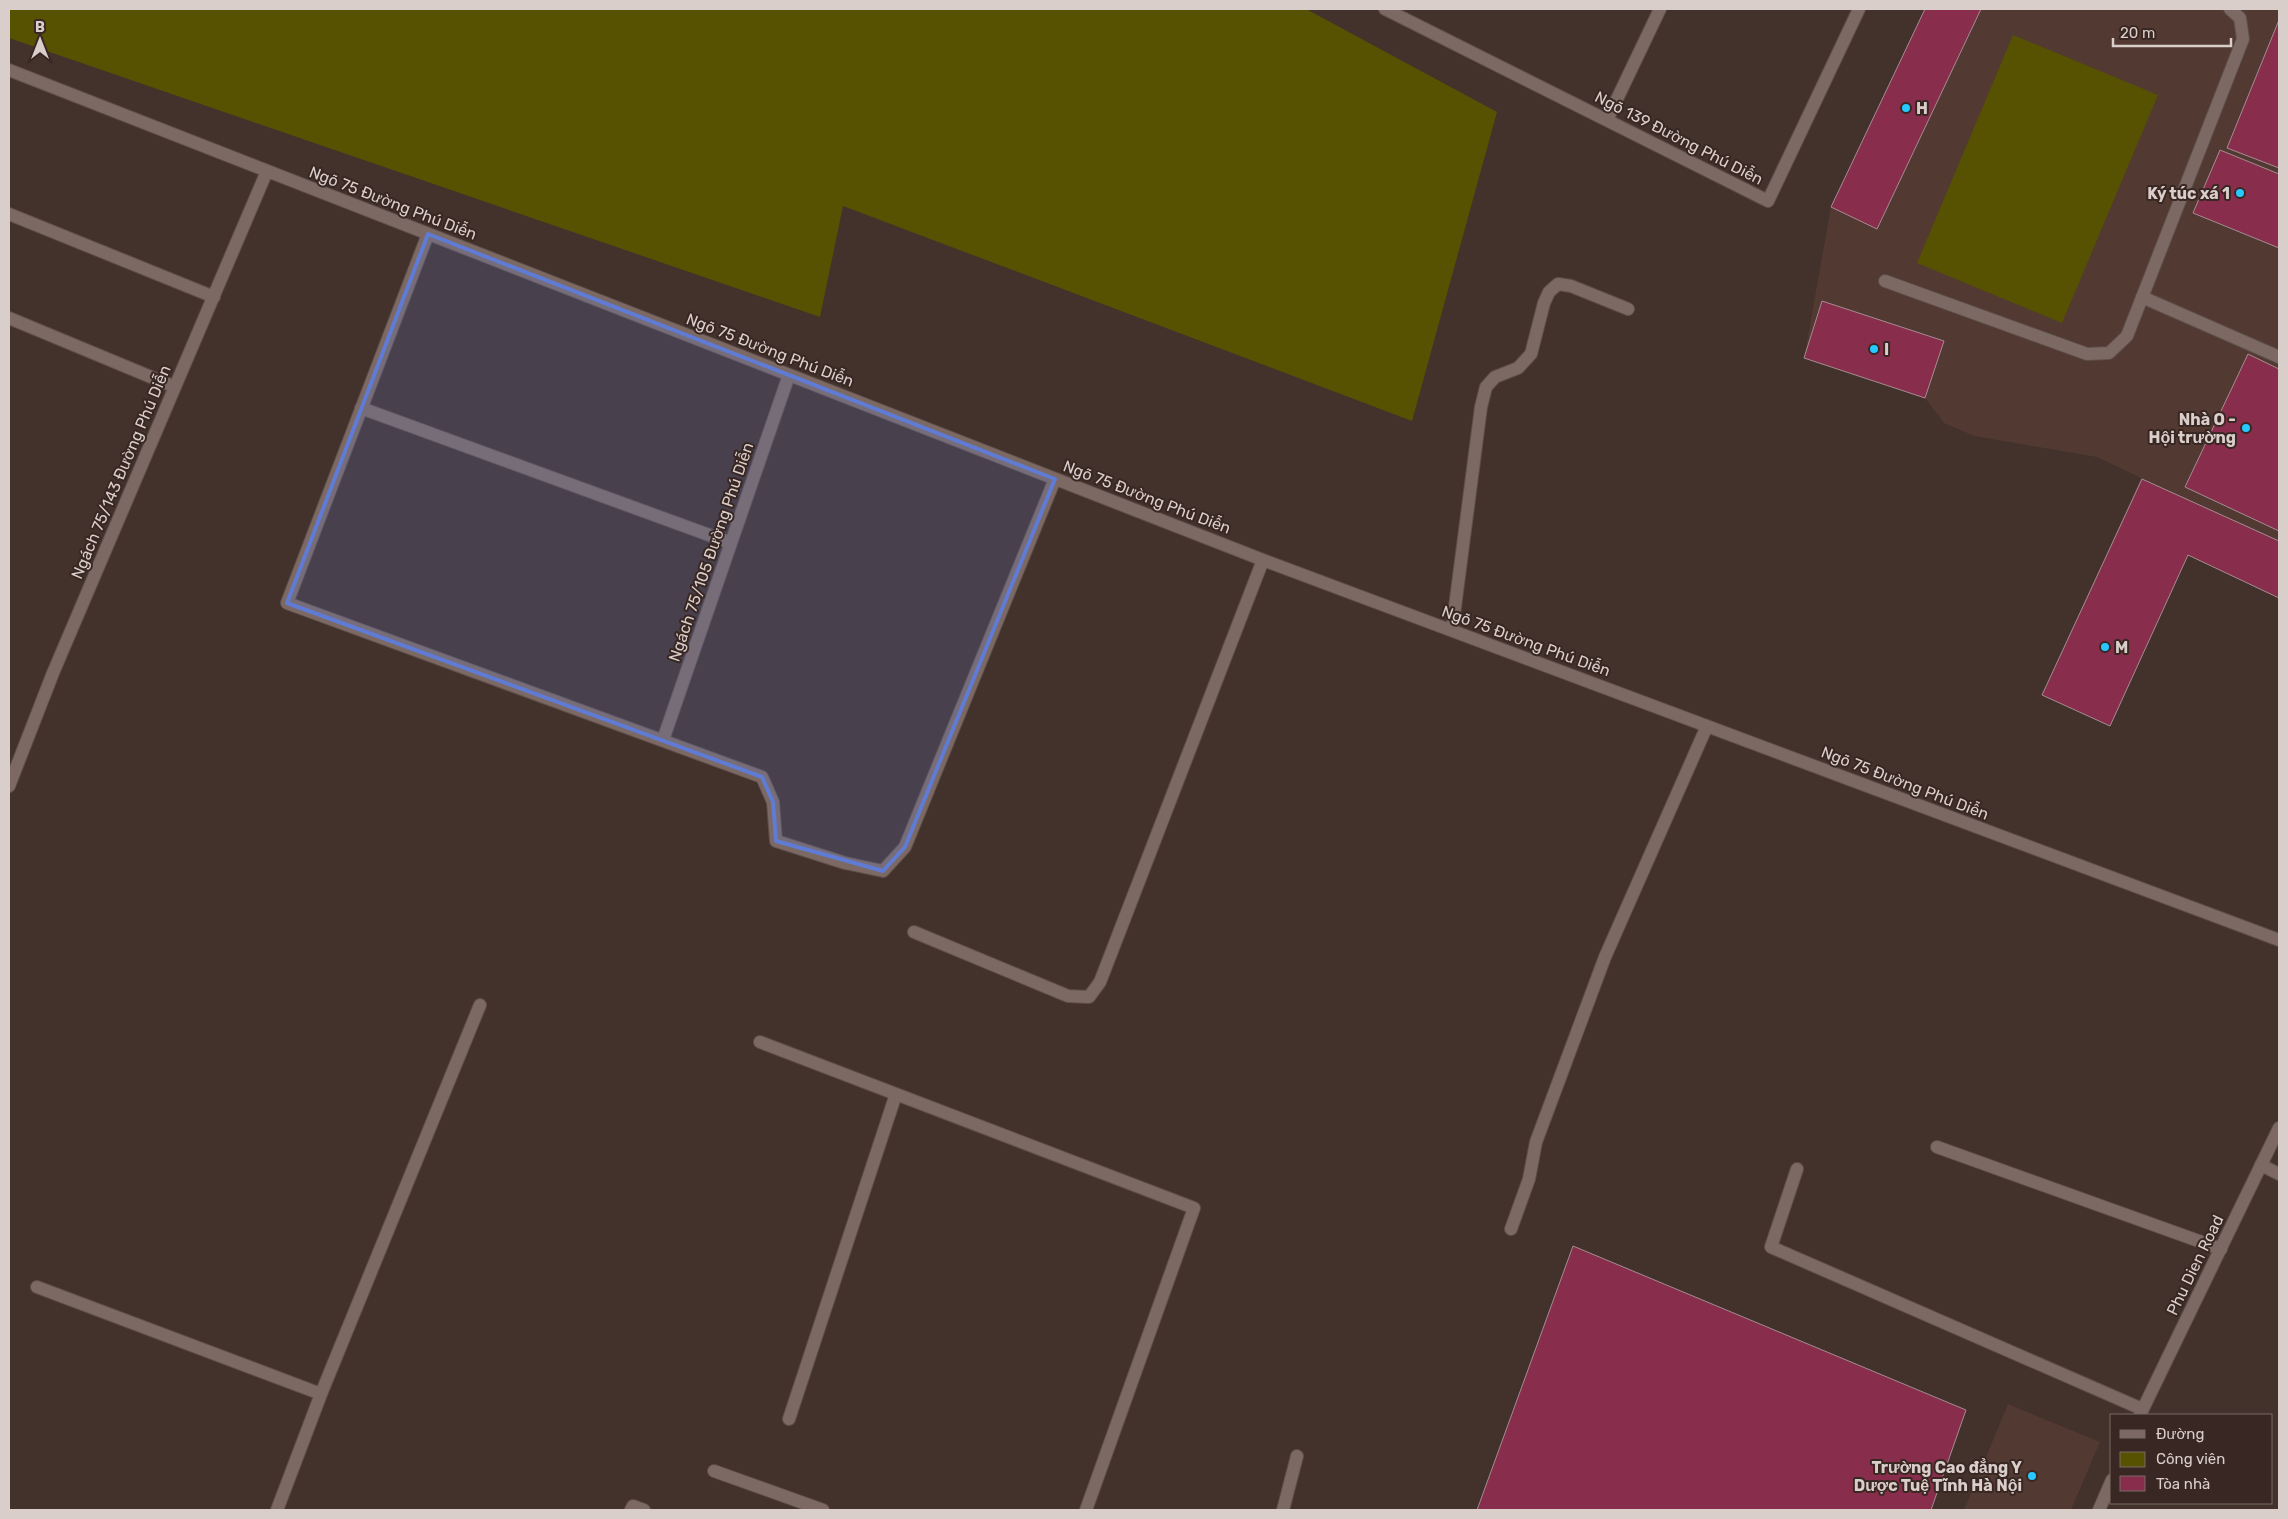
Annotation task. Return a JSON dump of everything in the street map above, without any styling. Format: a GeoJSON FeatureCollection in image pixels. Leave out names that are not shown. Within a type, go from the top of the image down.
{"type":"FeatureCollection","features":[{"type":"Feature","properties":{"kind":"street","name":"Ngõ 139 Đường Phú Diễn"},"geometry":{"type":"LineString","coordinates":[[1385,9],[1768,201],[1859,9]]}},
{"type":"Feature","properties":{"kind":"street"},"geometry":{"type":"LineString","coordinates":[[1607,120],[1660,9]]}},
{"type":"Feature","properties":{"kind":"street"},"geometry":{"type":"LineString","coordinates":[[1885,281],[2088,354],[2109,353],[2127,336],[2243,39],[2240,18],[2230,9]]}},
{"type":"Feature","properties":{"kind":"street","name":"Ngõ 75 Đường Phú Diễn"},"geometry":{"type":"LineString","coordinates":[[9,70],[1263,560],[2279,940]]}},
{"type":"Feature","properties":{"kind":"street","name":"Ngách 75/143 Đường Phú Diễn"},"geometry":{"type":"LineString","coordinates":[[9,786],[57,664],[267,171]]}},
{"type":"Feature","properties":{"kind":"street"},"geometry":{"type":"LineString","coordinates":[[9,214],[214,297]]}},
{"type":"Feature","properties":{"kind":"street"},"geometry":{"type":"LineString","coordinates":[[428,234],[287,602],[762,777],[773,802],[776,841],[845,863],[883,870],[905,847],[1055,479]]}},
{"type":"Feature","properties":{"kind":"street"},"geometry":{"type":"LineString","coordinates":[[1452,630],[1481,406],[1486,387],[1495,377],[1518,368],[1531,354],[1544,303],[1549,292],[1558,284],[1572,286],[1628,308]]}},
{"type":"Feature","properties":{"kind":"street"},"geometry":{"type":"LineString","coordinates":[[2142,297],[2279,357]]}},
{"type":"Feature","properties":{"kind":"street"},"geometry":{"type":"LineString","coordinates":[[9,318],[175,387]]}},
{"type":"Feature","properties":{"kind":"street","name":"Ngách 75/105 Đường Phú Diễn"},"geometry":{"type":"LineString","coordinates":[[662,740],[789,375]]}},
{"type":"Feature","properties":{"kind":"street"},"geometry":{"type":"LineString","coordinates":[[361,408],[731,544]]}},
{"type":"Feature","properties":{"kind":"street"},"geometry":{"type":"LineString","coordinates":[[914,932],[1068,996],[1089,997],[1100,982],[1263,560]]}},
{"type":"Feature","properties":{"kind":"street"},"geometry":{"type":"LineString","coordinates":[[1510,1229],[1529,1179],[1536,1142],[1605,957],[1707,726]]}},
{"type":"Feature","properties":{"kind":"street"},"geometry":{"type":"LineString","coordinates":[[277,1510],[321,1394],[480,1005]]}},
{"type":"Feature","properties":{"kind":"street"},"geometry":{"type":"LineString","coordinates":[[760,1042],[1194,1208],[1086,1510]]}},
{"type":"Feature","properties":{"kind":"street"},"geometry":{"type":"LineString","coordinates":[[789,1419],[896,1094]]}},
{"type":"Feature","properties":{"kind":"street","name":"Phu Dien Road"},"geometry":{"type":"LineString","coordinates":[[2141,1412],[2279,1128]]}},
{"type":"Feature","properties":{"kind":"street"},"geometry":{"type":"LineString","coordinates":[[1937,1147],[2221,1249]]}},
{"type":"Feature","properties":{"kind":"street"},"geometry":{"type":"LineString","coordinates":[[2261,1165],[2279,1174]]}},
{"type":"Feature","properties":{"kind":"street"},"geometry":{"type":"LineString","coordinates":[[1798,1169],[1771,1247],[2141,1412]]}},
{"type":"Feature","properties":{"kind":"street"},"geometry":{"type":"LineString","coordinates":[[37,1287],[321,1394]]}},
{"type":"Feature","properties":{"kind":"street"},"geometry":{"type":"LineString","coordinates":[[1283,1510],[1297,1456]]}},
{"type":"Feature","properties":{"kind":"street"},"geometry":{"type":"LineString","coordinates":[[714,1471],[822,1510]]}},
{"type":"Feature","properties":{"kind":"street"},"geometry":{"type":"LineString","coordinates":[[2099,1510],[2110,1485]]}},
{"type":"Feature","properties":{"kind":"street"},"geometry":{"type":"LineString","coordinates":[[631,1510],[633,1506],[644,1510]]}},
{"type":"Feature","properties":{"kind":"highlighted area"},"geometry":{"type":"Polygon","coordinates":[[[428,234],[1055,479],[905,847],[883,871],[776,841],[773,802],[762,777],[287,603],[428,234]]]}},
{"type":"Feature","properties":{"kind":"shaded area"},"geometry":{"type":"Polygon","coordinates":[[[1925,9],[2279,9],[2279,598],[2188,555],[2110,726],[2042,695],[2141,478],[2097,457],[1974,436],[1944,423],[1925,398],[1804,358],[1831,207],[1925,9]]]}},
{"type":"Feature","properties":{"kind":"shaded area","name":"Trường Cao đẳng Y Dược Tuệ Tĩnh Hà Nội"},"geometry":{"type":"Polygon","coordinates":[[[2008,1404],[2100,1442],[2071,1510],[1964,1510],[2008,1404]]]}},
{"type":"Feature","properties":{"kind":"green space"},"geometry":{"type":"Polygon","coordinates":[[[9,9],[1306,9],[1497,112],[1412,421],[843,206],[820,317],[9,38],[9,9]]]}},
{"type":"Feature","properties":{"kind":"green space"},"geometry":{"type":"Polygon","coordinates":[[[2013,35],[2158,95],[2062,323],[1917,263],[2013,35]]]}},
{"type":"Feature","properties":{"kind":"building","name":"H"},"geometry":{"type":"Polygon","coordinates":[[[1925,9],[1981,9],[1877,229],[1831,207],[1925,9]]]}},
{"type":"Feature","properties":{"kind":"building"},"geometry":{"type":"Polygon","coordinates":[[[2279,20],[2279,168],[2227,148],[2279,20]]]}},
{"type":"Feature","properties":{"kind":"building","name":"Ký túc xá 1"},"geometry":{"type":"Polygon","coordinates":[[[2220,150],[2279,174],[2279,248],[2193,213],[2220,150]]]}},
{"type":"Feature","properties":{"kind":"building","name":"I"},"geometry":{"type":"Polygon","coordinates":[[[1822,301],[1944,341],[1925,398],[1804,358],[1822,301]]]}},
{"type":"Feature","properties":{"kind":"building","name":"Nhà O - Hội trường"},"geometry":{"type":"Polygon","coordinates":[[[2248,354],[2279,369],[2279,531],[2185,487],[2248,354]]]}},
{"type":"Feature","properties":{"kind":"building","name":"M"},"geometry":{"type":"Polygon","coordinates":[[[2142,479],[2279,541],[2279,598],[2188,555],[2110,726],[2042,695],[2142,479]]]}},
{"type":"Feature","properties":{"kind":"building"},"geometry":{"type":"Polygon","coordinates":[[[1573,1246],[1966,1410],[1931,1510],[1477,1510],[1573,1246]]]}},
{"type":"Feature","properties":{"kind":"place","name":"H"},"geometry":{"type":"Point","coordinates":[1906,108]}},
{"type":"Feature","properties":{"kind":"place","name":"Ký túc xá 1"},"geometry":{"type":"Point","coordinates":[2240,193]}},
{"type":"Feature","properties":{"kind":"place","name":"I"},"geometry":{"type":"Point","coordinates":[1874,349]}},
{"type":"Feature","properties":{"kind":"place","name":"Nhà O - Hội trường"},"geometry":{"type":"Point","coordinates":[2246,428]}},
{"type":"Feature","properties":{"kind":"place","name":"M"},"geometry":{"type":"Point","coordinates":[2105,647]}},
{"type":"Feature","properties":{"kind":"place","name":"Trường Cao đẳng Y Dược Tuệ Tĩnh Hà Nội"},"geometry":{"type":"Point","coordinates":[2032,1476]}}]}
